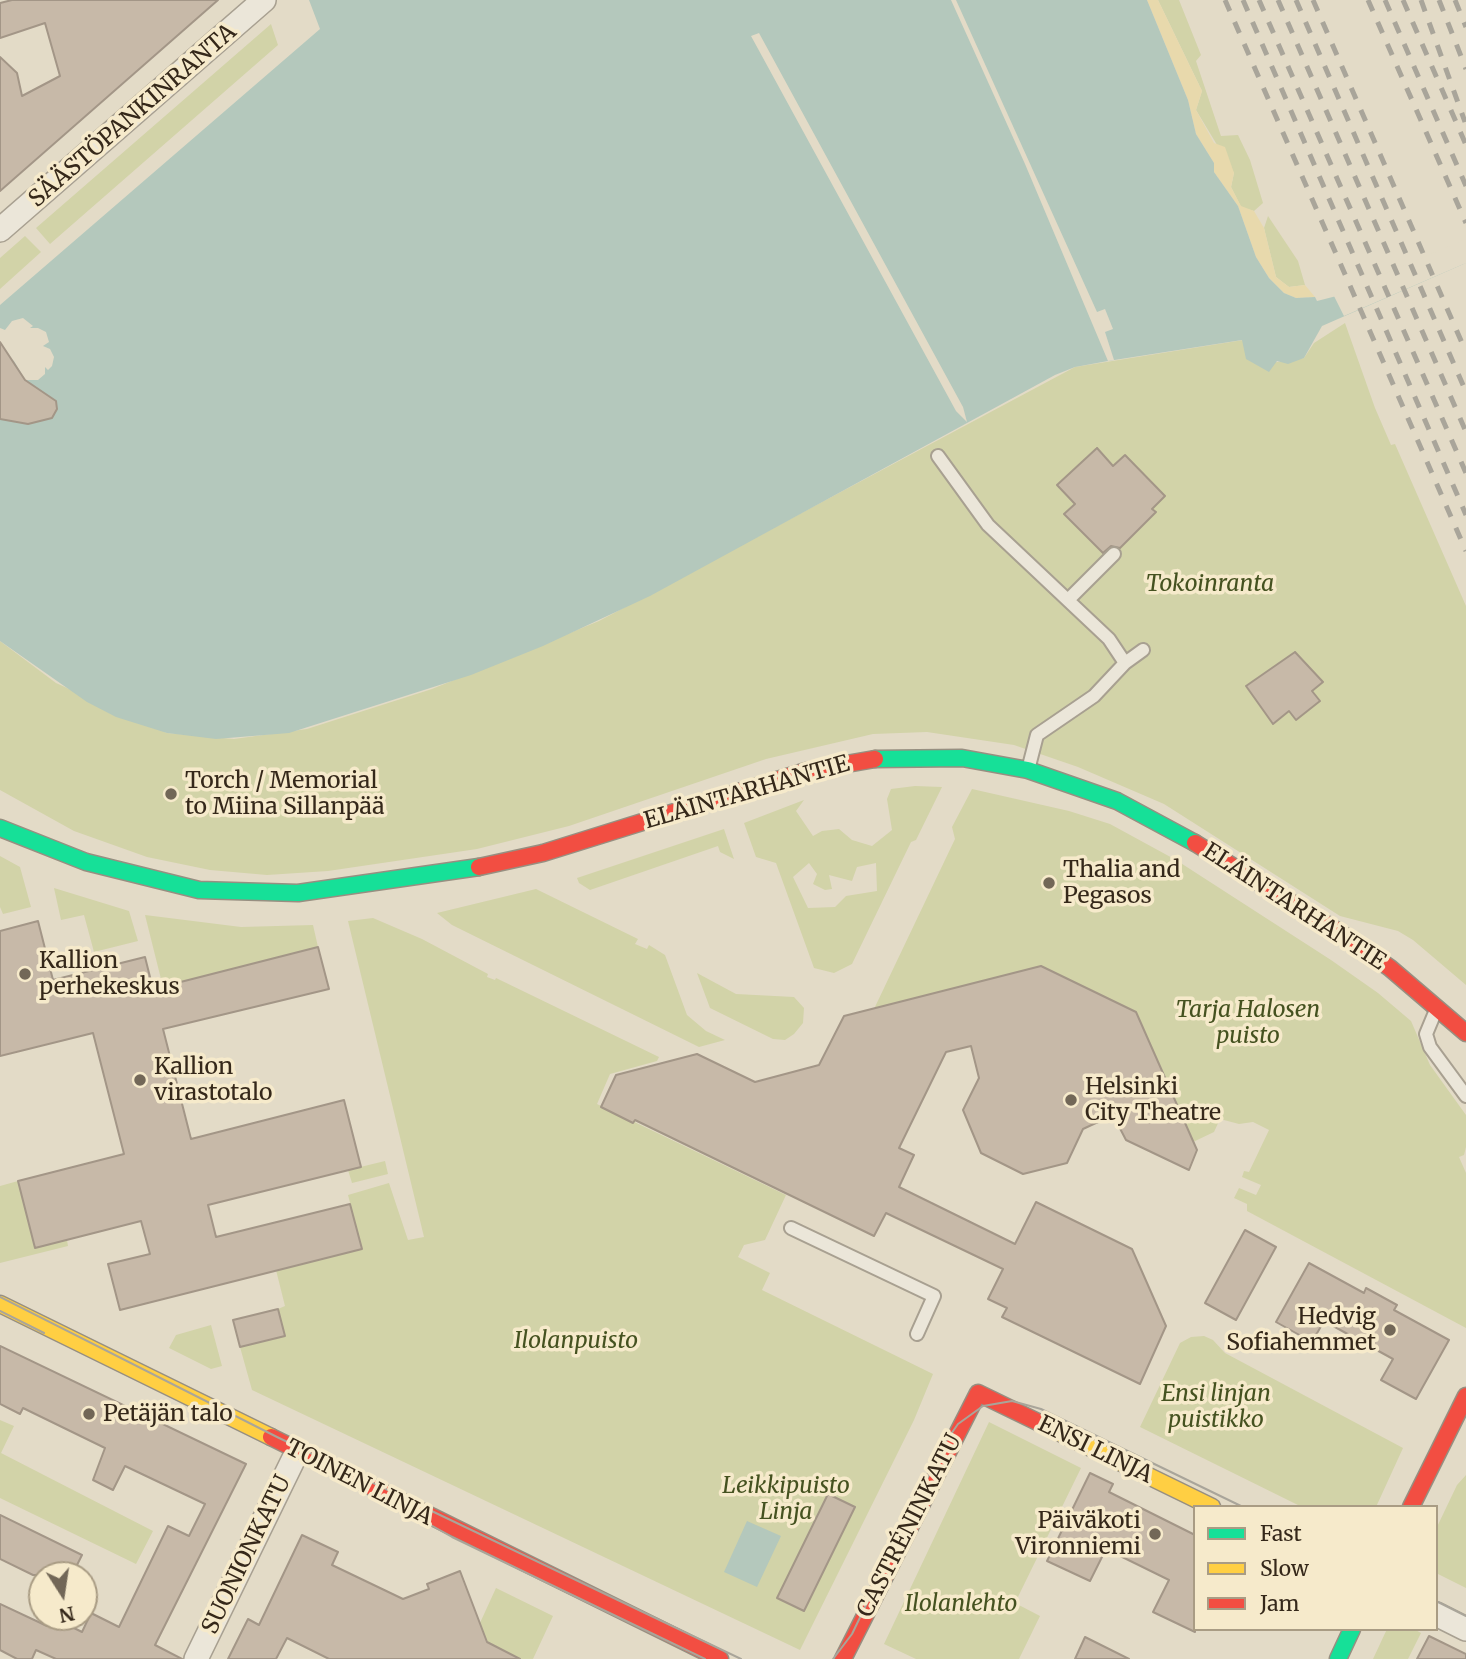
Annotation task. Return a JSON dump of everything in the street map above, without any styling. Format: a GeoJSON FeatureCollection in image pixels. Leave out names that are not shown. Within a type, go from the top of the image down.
{"type":"FeatureCollection","features":[{"type":"Feature","properties":{"kind":"main road","name":"ELÄINTARHANTIE"},"geometry":{"type":"LineString","coordinates":[[3,826],[86,862],[143,878],[199,890],[298,893],[451,873],[543,853],[806,771],[867,759],[962,758],[1028,770],[1117,801],[1177,832],[1339,932],[1466,1032]]}},
{"type":"Feature","properties":{"kind":"main road","name":"TOINEN LINJA"},"geometry":{"type":"LineString","coordinates":[[0,1304],[720,1659]]}},
{"type":"Feature","properties":{"kind":"main road","name":"ENSI LINJA"},"geometry":{"type":"LineString","coordinates":[[978,1393],[1208,1505]]}},
{"type":"Feature","properties":{"kind":"main road","name":"CASTRÉNINKATU"},"geometry":{"type":"LineString","coordinates":[[844,1659],[978,1393]]}},
{"type":"Feature","properties":{"kind":"main road"},"geometry":{"type":"LineString","coordinates":[[1412,1505],[1466,1396]]}},
{"type":"Feature","properties":{"kind":"main road"},"geometry":{"type":"LineString","coordinates":[[1338,1659],[1351,1631]]}},
{"type":"Feature","properties":{"kind":"street","name":"SÄÄSTÖPANKINRANTA"},"geometry":{"type":"LineString","coordinates":[[0,230],[264,0]]}},
{"type":"Feature","properties":{"kind":"street","name":"SUONIONKATU"},"geometry":{"type":"LineString","coordinates":[[196,1659],[297,1452]]}},
{"type":"Feature","properties":{"kind":"street"},"geometry":{"type":"LineString","coordinates":[[1438,1615],[1466,1629]]}},
{"type":"Feature","properties":{"kind":"lane"},"geometry":{"type":"LineString","coordinates":[[938,456],[988,525],[1109,639],[1125,663]]}},
{"type":"Feature","properties":{"kind":"lane"},"geometry":{"type":"LineString","coordinates":[[1068,600],[1114,554]]}},
{"type":"Feature","properties":{"kind":"lane"},"geometry":{"type":"LineString","coordinates":[[1028,770],[1037,736],[1094,696],[1125,663],[1143,650]]}},
{"type":"Feature","properties":{"kind":"lane"},"geometry":{"type":"LineString","coordinates":[[1437,1007],[1426,1034],[1430,1047],[1466,1096]]}},
{"type":"Feature","properties":{"kind":"lane"},"geometry":{"type":"LineString","coordinates":[[791,1227],[934,1296],[917,1334]]}},
{"type":"Feature","properties":{"kind":"green space"},"geometry":{"type":"Polygon","coordinates":[[[1158,0],[1179,0],[1201,55],[1196,61],[1221,136],[1238,135],[1250,160],[1263,203],[1254,211],[1241,207],[1231,187],[1234,173],[1196,110],[1202,91],[1158,0]]]}},
{"type":"Feature","properties":{"kind":"green space"},"geometry":{"type":"Polygon","coordinates":[[[271,24],[278,45],[50,244],[36,228],[271,24]]]}},
{"type":"Feature","properties":{"kind":"green space"},"geometry":{"type":"Polygon","coordinates":[[[1268,216],[1298,261],[1305,285],[1289,287],[1276,277],[1264,228],[1268,216]]]}},
{"type":"Feature","properties":{"kind":"green space"},"geometry":{"type":"Polygon","coordinates":[[[25,236],[41,252],[0,289],[0,258],[25,236]]]}},
{"type":"Feature","properties":{"kind":"green space","name":"Tokoinranta"},"geometry":{"type":"Polygon","coordinates":[[[1345,323],[1375,408],[1391,445],[1395,444],[1466,606],[1466,985],[1413,940],[1398,931],[1340,916],[1164,804],[1078,767],[1014,745],[927,732],[873,734],[766,759],[569,826],[477,849],[328,871],[267,875],[210,870],[147,857],[74,831],[0,790],[0,641],[56,683],[167,733],[234,739],[307,729],[432,689],[599,621],[1075,367],[1243,340],[1257,365],[1304,358],[1314,343],[1345,323]]]}},
{"type":"Feature","properties":{"kind":"green space"},"geometry":{"type":"Polygon","coordinates":[[[942,787],[916,840],[911,842],[852,964],[834,973],[814,968],[776,863],[756,857],[744,823],[804,800],[796,811],[813,836],[822,831],[839,829],[852,840],[872,846],[892,830],[887,799],[891,789],[942,787]],[[809,863],[793,877],[808,908],[835,907],[846,896],[877,891],[876,863],[857,867],[852,881],[829,875],[832,889],[825,890],[813,884],[817,874],[809,863]]]}},
{"type":"Feature","properties":{"kind":"green space","name":"Tarja Halosen puisto"},"geometry":{"type":"Polygon","coordinates":[[[972,789],[1069,811],[1110,824],[1176,860],[1331,960],[1378,993],[1411,1021],[1430,1065],[1466,1115],[1466,1147],[1464,1155],[1459,1157],[1466,1173],[1466,1328],[1247,1211],[1247,1204],[1234,1198],[1239,1188],[1256,1195],[1261,1185],[1242,1177],[1244,1171],[1249,1172],[1269,1130],[1253,1122],[1239,1124],[1220,1119],[1214,1132],[1193,1142],[1136,1012],[1041,966],[874,1009],[955,839],[952,827],[972,789]]]}},
{"type":"Feature","properties":{"kind":"green space"},"geometry":{"type":"Polygon","coordinates":[[[724,829],[734,859],[720,852],[718,846],[590,890],[579,883],[577,878],[724,829]]]}},
{"type":"Feature","properties":{"kind":"green space"},"geometry":{"type":"Polygon","coordinates":[[[0,856],[20,867],[31,907],[3,914],[0,907],[0,856]]]}},
{"type":"Feature","properties":{"kind":"green space"},"geometry":{"type":"Polygon","coordinates":[[[54,888],[129,911],[138,941],[94,952],[84,915],[61,920],[54,888]]]}},
{"type":"Feature","properties":{"kind":"green space"},"geometry":{"type":"Polygon","coordinates":[[[536,889],[638,939],[635,944],[647,949],[649,945],[665,955],[687,1015],[706,1031],[725,1040],[699,1047],[452,925],[437,913],[536,889]]]}},
{"type":"Feature","properties":{"kind":"green space"},"geometry":{"type":"Polygon","coordinates":[[[145,915],[241,927],[313,925],[318,947],[163,987],[145,915]]]}},
{"type":"Feature","properties":{"kind":"green space","name":"Ilolanpuisto"},"geometry":{"type":"Polygon","coordinates":[[[373,918],[422,939],[488,974],[487,977],[496,978],[659,1057],[657,1061],[610,1074],[597,1104],[786,1195],[765,1240],[744,1245],[738,1257],[770,1273],[762,1290],[933,1374],[914,1420],[800,1650],[252,1390],[240,1347],[284,1336],[278,1309],[285,1306],[276,1270],[362,1249],[348,1195],[389,1183],[408,1240],[424,1237],[348,921],[373,918]]]}},
{"type":"Feature","properties":{"kind":"green space"},"geometry":{"type":"Polygon","coordinates":[[[697,973],[736,994],[794,997],[804,1008],[803,1023],[785,1040],[773,1039],[710,1008],[697,973]]]}},
{"type":"Feature","properties":{"kind":"green space"},"geometry":{"type":"Polygon","coordinates":[[[385,1161],[388,1174],[352,1183],[348,1170],[385,1161]]]}},
{"type":"Feature","properties":{"kind":"green space"},"geometry":{"type":"Polygon","coordinates":[[[18,1181],[35,1248],[67,1240],[68,1246],[0,1263],[0,1186],[18,1181]]]}},
{"type":"Feature","properties":{"kind":"green space"},"geometry":{"type":"Polygon","coordinates":[[[211,1325],[222,1366],[211,1369],[169,1348],[176,1335],[211,1325]]]}},
{"type":"Feature","properties":{"kind":"green space","name":"Ensi linjan puistikko"},"geometry":{"type":"Polygon","coordinates":[[[1204,1336],[1213,1340],[1225,1353],[1403,1448],[1377,1505],[1298,1505],[1140,1427],[1180,1343],[1191,1337],[1204,1336]]]}},
{"type":"Feature","properties":{"kind":"green space"},"geometry":{"type":"Polygon","coordinates":[[[0,1420],[14,1426],[1,1453],[153,1531],[136,1564],[0,1498],[0,1420]]]}},
{"type":"Feature","properties":{"kind":"green space","name":"Ilolanlehto"},"geometry":{"type":"Polygon","coordinates":[[[989,1422],[1081,1468],[1015,1603],[1040,1616],[1019,1659],[916,1659],[884,1644],[989,1422]]]}},
{"type":"Feature","properties":{"kind":"green space"},"geometry":{"type":"Polygon","coordinates":[[[1466,1475],[1466,1588],[1438,1574],[1438,1525],[1457,1485],[1466,1475]]]}},
{"type":"Feature","properties":{"kind":"green space"},"geometry":{"type":"Polygon","coordinates":[[[496,1588],[553,1616],[533,1659],[520,1659],[474,1636],[496,1588]]]}},
{"type":"Feature","properties":{"kind":"green space"},"geometry":{"type":"Polygon","coordinates":[[[1386,1631],[1421,1633],[1408,1659],[1373,1659],[1386,1631]]]}},
{"type":"Feature","properties":{"kind":"sand"},"geometry":{"type":"Polygon","coordinates":[[[1147,0],[1158,0],[1202,91],[1196,110],[1214,143],[1225,147],[1234,173],[1231,187],[1241,206],[1254,211],[1264,228],[1276,277],[1289,287],[1305,285],[1315,297],[1296,298],[1284,293],[1269,278],[1256,257],[1238,206],[1214,172],[1214,163],[1196,134],[1188,100],[1147,0]]]}},
{"type":"Feature","properties":{"kind":"shaded area"},"geometry":{"type":"Polygon","coordinates":[[[309,0],[1147,0],[1188,100],[1196,134],[1214,163],[1214,172],[1238,206],[1256,257],[1269,278],[1284,293],[1296,298],[1315,297],[1317,301],[1466,263],[1322,326],[1304,358],[1288,364],[1277,361],[1269,372],[1246,359],[1242,340],[1075,367],[1055,375],[650,596],[543,646],[471,675],[289,733],[216,739],[167,733],[116,717],[87,702],[0,641],[0,305],[320,29],[309,0]]]}},
{"type":"Feature","properties":{"kind":"shaded area"},"geometry":{"type":"Polygon","coordinates":[[[747,1521],[781,1536],[757,1587],[724,1572],[747,1521]]]}},
{"type":"Feature","properties":{"kind":"pier"},"geometry":{"type":"Polygon","coordinates":[[[951,0],[956,0],[1097,312],[1105,309],[1113,329],[1105,332],[1114,360],[1108,361],[1025,164],[951,0]]]}},
{"type":"Feature","properties":{"kind":"pier"},"geometry":{"type":"Polygon","coordinates":[[[759,33],[963,407],[967,422],[956,411],[751,36],[759,33]]]}},
{"type":"Feature","properties":{"kind":"pier"},"geometry":{"type":"Polygon","coordinates":[[[1466,239],[1466,263],[1344,316],[1334,296],[1466,239]]]}},
{"type":"Feature","properties":{"kind":"pier"},"geometry":{"type":"Polygon","coordinates":[[[23,318],[33,326],[30,328],[46,332],[49,342],[43,346],[50,349],[54,357],[52,366],[48,370],[45,367],[45,374],[38,380],[25,380],[14,361],[0,352],[0,328],[5,330],[12,321],[23,318]]]}},
{"type":"Feature","properties":{"kind":"building"},"geometry":{"type":"Polygon","coordinates":[[[12,0],[218,0],[0,191],[0,57],[17,73],[22,96],[60,76],[45,23],[0,38],[0,3],[12,0]]]}},
{"type":"Feature","properties":{"kind":"building"},"geometry":{"type":"Polygon","coordinates":[[[0,342],[25,380],[56,401],[57,409],[52,418],[28,424],[0,419],[0,342]]]}},
{"type":"Feature","properties":{"kind":"building"},"geometry":{"type":"Polygon","coordinates":[[[1097,448],[1113,466],[1125,455],[1165,496],[1152,509],[1156,512],[1120,548],[1111,546],[1103,553],[1064,514],[1075,504],[1057,485],[1097,448]]]}},
{"type":"Feature","properties":{"kind":"building"},"geometry":{"type":"Polygon","coordinates":[[[1295,652],[1323,682],[1312,691],[1320,701],[1296,720],[1289,711],[1273,724],[1246,686],[1295,652]]]}},
{"type":"Feature","properties":{"kind":"building","name":"Kallion virastotalo"},"geometry":{"type":"Polygon","coordinates":[[[38,921],[53,980],[145,957],[153,989],[318,947],[329,989],[163,1029],[191,1139],[344,1100],[361,1167],[208,1205],[216,1237],[350,1204],[362,1249],[120,1310],[108,1264],[150,1254],[141,1221],[35,1248],[18,1181],[124,1154],[93,1033],[0,1056],[0,931],[38,921]]]}},
{"type":"Feature","properties":{"kind":"building","name":"Helsinki City Theatre"},"geometry":{"type":"Polygon","coordinates":[[[1041,966],[1136,1012],[1197,1150],[1189,1170],[1126,1140],[1113,1115],[1083,1129],[1067,1163],[1023,1174],[981,1153],[963,1110],[979,1078],[971,1046],[946,1052],[899,1148],[914,1155],[899,1187],[1015,1244],[1036,1202],[1132,1249],[1166,1326],[1140,1384],[1002,1317],[1007,1308],[988,1299],[1003,1269],[886,1213],[874,1236],[635,1120],[633,1123],[601,1107],[616,1075],[697,1054],[755,1082],[819,1065],[844,1016],[1041,966]]]}},
{"type":"Feature","properties":{"kind":"building","name":"Hedvig Sofiahemmet"},"geometry":{"type":"Polygon","coordinates":[[[1245,1230],[1276,1247],[1236,1320],[1205,1303],[1245,1230]]]}},
{"type":"Feature","properties":{"kind":"building","name":"Hedvig Sofiahemmet"},"geometry":{"type":"Polygon","coordinates":[[[1309,1263],[1364,1293],[1366,1288],[1397,1305],[1394,1310],[1449,1340],[1416,1399],[1381,1380],[1393,1359],[1324,1321],[1312,1342],[1276,1322],[1309,1263]]]}},
{"type":"Feature","properties":{"kind":"building"},"geometry":{"type":"Polygon","coordinates":[[[278,1309],[285,1336],[240,1347],[233,1320],[278,1309]]]}},
{"type":"Feature","properties":{"kind":"building"},"geometry":{"type":"Polygon","coordinates":[[[0,1346],[246,1464],[155,1645],[182,1659],[56,1659],[36,1650],[32,1659],[17,1659],[0,1650],[0,1604],[28,1617],[28,1631],[98,1631],[98,1616],[119,1627],[168,1526],[189,1536],[205,1504],[125,1466],[113,1490],[93,1480],[105,1448],[23,1408],[20,1414],[0,1404],[0,1346]]]}},
{"type":"Feature","properties":{"kind":"building"},"geometry":{"type":"Polygon","coordinates":[[[1090,1473],[1113,1484],[1109,1492],[1193,1534],[1195,1632],[1153,1612],[1169,1580],[1106,1549],[1090,1581],[1047,1561],[1090,1473]]]}},
{"type":"Feature","properties":{"kind":"building"},"geometry":{"type":"Polygon","coordinates":[[[828,1494],[855,1507],[804,1611],[777,1598],[828,1494]]]}},
{"type":"Feature","properties":{"kind":"building"},"geometry":{"type":"Polygon","coordinates":[[[0,1515],[82,1555],[79,1561],[28,1561],[28,1573],[0,1559],[0,1515]]]}},
{"type":"Feature","properties":{"kind":"building"},"geometry":{"type":"Polygon","coordinates":[[[302,1535],[338,1552],[332,1565],[403,1599],[429,1589],[427,1584],[460,1571],[487,1642],[520,1659],[329,1659],[287,1638],[276,1659],[228,1659],[248,1619],[259,1625],[302,1535]]]}},
{"type":"Feature","properties":{"kind":"building"},"geometry":{"type":"Polygon","coordinates":[[[1429,1636],[1466,1654],[1466,1659],[1417,1659],[1429,1636]]]}},
{"type":"Feature","properties":{"kind":"building"},"geometry":{"type":"Polygon","coordinates":[[[1085,1637],[1129,1659],[1075,1659],[1085,1637]]]}},
{"type":"Feature","properties":{"kind":"tram line"},"geometry":{"type":"LineString","coordinates":[[0,1297],[277,1437],[741,1659]]}},
{"type":"Feature","properties":{"kind":"tram line"},"geometry":{"type":"LineString","coordinates":[[0,1311],[44,1333]]}},
{"type":"Feature","properties":{"kind":"tram line"},"geometry":{"type":"LineString","coordinates":[[833,1659],[852,1634],[944,1444],[958,1424],[983,1406],[1012,1401],[1041,1409],[1239,1505]]}},
{"type":"Feature","properties":{"kind":"tram line"},"geometry":{"type":"LineString","coordinates":[[390,1502],[452,1537],[705,1659]]}},
{"type":"Feature","properties":{"kind":"tram line"},"geometry":{"type":"LineString","coordinates":[[1438,1602],[1466,1616]]}},
{"type":"Feature","properties":{"kind":"railway"},"geometry":{"type":"LineString","coordinates":[[1225,0],[1466,551]]}},
{"type":"Feature","properties":{"kind":"railway"},"geometry":{"type":"LineString","coordinates":[[1243,0],[1466,515]]}},
{"type":"Feature","properties":{"kind":"railway"},"geometry":{"type":"LineString","coordinates":[[1259,0],[1466,473]]}},
{"type":"Feature","properties":{"kind":"railway"},"geometry":{"type":"LineString","coordinates":[[1278,0],[1466,432]]}},
{"type":"Feature","properties":{"kind":"railway"},"geometry":{"type":"LineString","coordinates":[[1296,0],[1466,392]]}},
{"type":"Feature","properties":{"kind":"railway"},"geometry":{"type":"LineString","coordinates":[[1313,0],[1466,352]]}},
{"type":"Feature","properties":{"kind":"railway"},"geometry":{"type":"LineString","coordinates":[[1368,0],[1466,223]]}},
{"type":"Feature","properties":{"kind":"railway"},"geometry":{"type":"LineString","coordinates":[[1385,0],[1466,186]]}},
{"type":"Feature","properties":{"kind":"railway"},"geometry":{"type":"LineString","coordinates":[[1403,0],[1466,145]]}},
{"type":"Feature","properties":{"kind":"railway"},"geometry":{"type":"LineString","coordinates":[[1421,0],[1465,122]]}},
{"type":"Feature","properties":{"kind":"railway"},"geometry":{"type":"LineString","coordinates":[[1439,0],[1466,69]]}},
{"type":"Feature","properties":{"kind":"railway"},"geometry":{"type":"LineString","coordinates":[[1455,0],[1466,27]]}},
{"type":"Feature","properties":{"kind":"traffic: fast"},"geometry":{"type":"LineString","coordinates":[[875,759],[962,758],[1028,770],[1117,801],[1195,843]]}},
{"type":"Feature","properties":{"kind":"traffic: fast"},"geometry":{"type":"LineString","coordinates":[[0,828],[86,862],[199,890],[298,893],[479,867]]}},
{"type":"Feature","properties":{"kind":"traffic: fast"},"geometry":{"type":"LineString","coordinates":[[1338,1659],[1351,1631]]}},
{"type":"Feature","properties":{"kind":"traffic: slow"},"geometry":{"type":"LineString","coordinates":[[0,1304],[271,1437]]}},
{"type":"Feature","properties":{"kind":"traffic: slow"},"geometry":{"type":"LineString","coordinates":[[1050,1428],[1208,1505]]}},
{"type":"Feature","properties":{"kind":"traffic: jam"},"geometry":{"type":"LineString","coordinates":[[479,867],[543,853],[806,771],[875,759]]}},
{"type":"Feature","properties":{"kind":"traffic: jam"},"geometry":{"type":"LineString","coordinates":[[1195,843],[1339,932],[1390,968],[1466,1033]]}},
{"type":"Feature","properties":{"kind":"traffic: jam"},"geometry":{"type":"LineString","coordinates":[[843,1659],[978,1393],[1050,1428]]}},
{"type":"Feature","properties":{"kind":"traffic: jam"},"geometry":{"type":"LineString","coordinates":[[1412,1505],[1466,1396]]}},
{"type":"Feature","properties":{"kind":"traffic: jam"},"geometry":{"type":"LineString","coordinates":[[271,1437],[720,1659]]}},
{"type":"Feature","properties":{"kind":"place","name":"Torch / Memorial to Miina Sillanpää"},"geometry":{"type":"Point","coordinates":[171,794]}},
{"type":"Feature","properties":{"kind":"place","name":"Thalia and Pegasos"},"geometry":{"type":"Point","coordinates":[1049,883]}},
{"type":"Feature","properties":{"kind":"place","name":"Kallion perhekeskus"},"geometry":{"type":"Point","coordinates":[25,974]}},
{"type":"Feature","properties":{"kind":"place","name":"Kallion virastotalo"},"geometry":{"type":"Point","coordinates":[140,1080]}},
{"type":"Feature","properties":{"kind":"place","name":"Helsinki City Theatre"},"geometry":{"type":"Point","coordinates":[1071,1100]}},
{"type":"Feature","properties":{"kind":"place","name":"Hedvig Sofiahemmet"},"geometry":{"type":"Point","coordinates":[1390,1330]}},
{"type":"Feature","properties":{"kind":"place","name":"Petäjän talo"},"geometry":{"type":"Point","coordinates":[89,1414]}},
{"type":"Feature","properties":{"kind":"place","name":"Päiväkoti Vironniemi"},"geometry":{"type":"Point","coordinates":[1155,1534]}},
{"type":"Feature","properties":{"kind":"park label","name":"Leikkipuisto Linja"},"geometry":{"type":"Point","coordinates":[786,1499]}}]}
